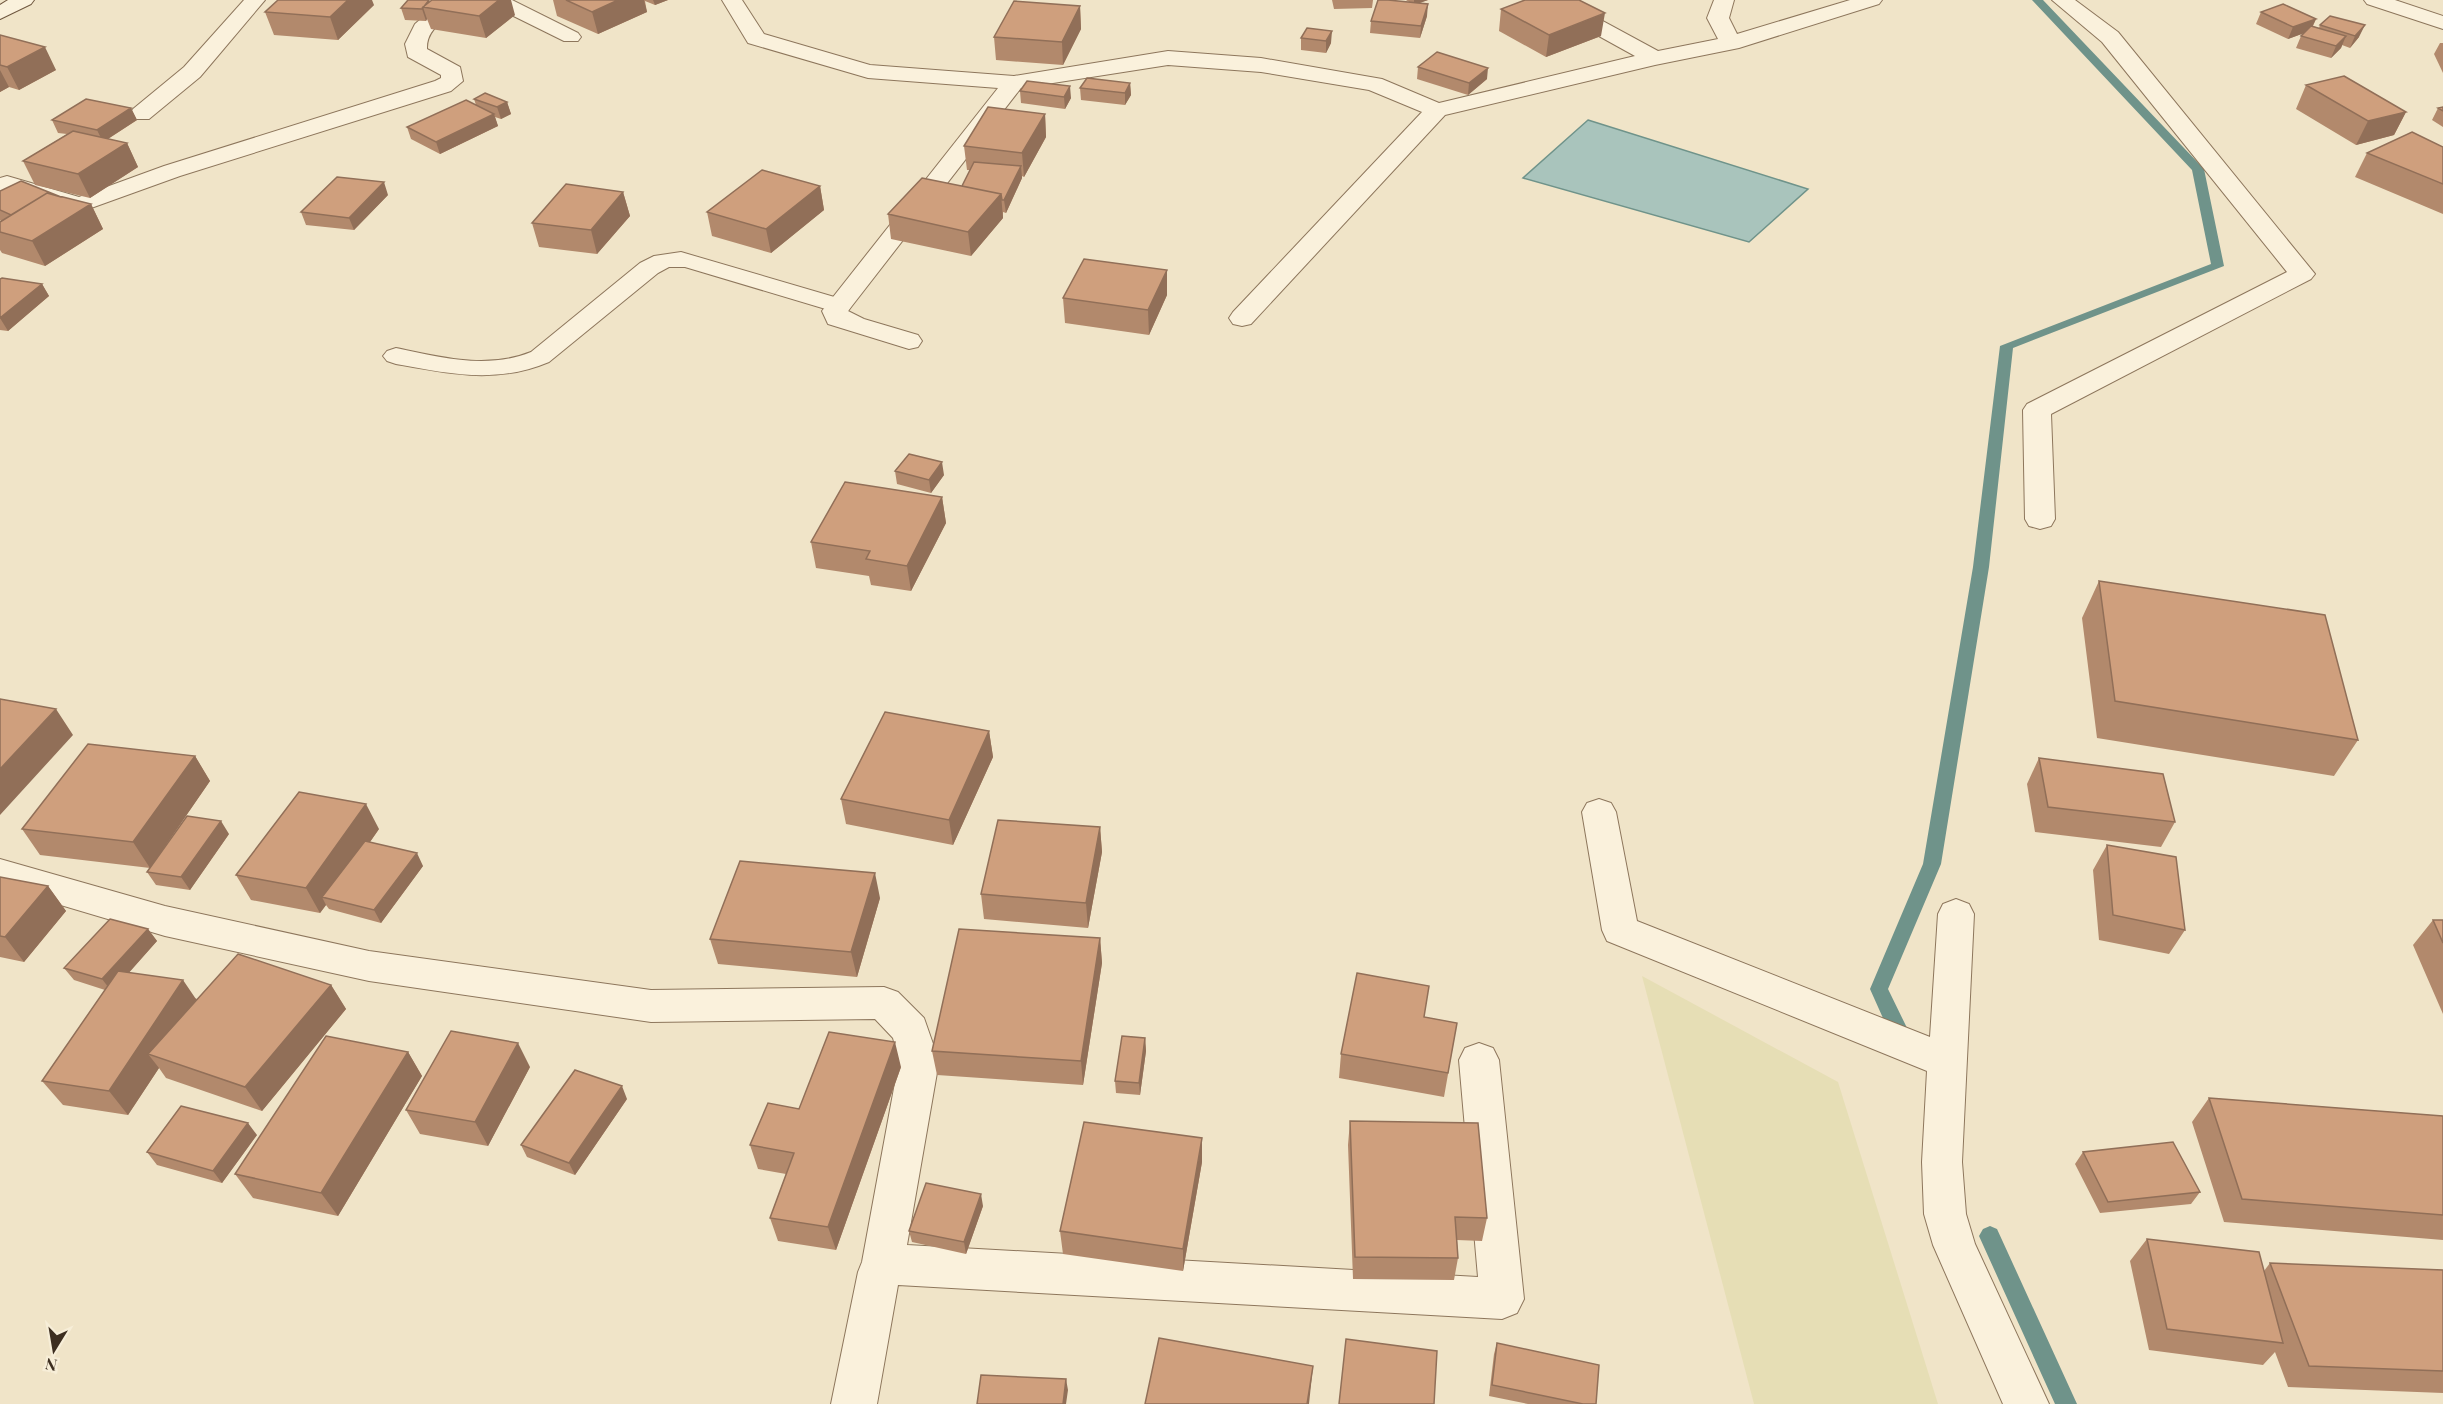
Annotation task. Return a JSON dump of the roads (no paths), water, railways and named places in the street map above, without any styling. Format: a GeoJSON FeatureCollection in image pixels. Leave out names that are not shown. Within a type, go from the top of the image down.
{"type":"FeatureCollection","features":[{"type":"Feature","properties":{"kind":"street"},"geometry":{"type":"LineString","coordinates":[[0,13],[24,0]]}},
{"type":"Feature","properties":{"kind":"street"},"geometry":{"type":"LineString","coordinates":[[141,114],[192,72],[255,0]]}},
{"type":"Feature","properties":{"kind":"street"},"geometry":{"type":"LineString","coordinates":[[0,189],[7,183],[19,185],[80,205],[172,171],[443,86],[452,81],[452,72],[416,52],[414,44],[422,29],[456,0]]}},
{"type":"Feature","properties":{"kind":"street"},"geometry":{"type":"LineString","coordinates":[[732,0],[756,38],[868,71],[1014,83],[1168,58],[1261,65],[1374,84],[1437,110]]}},
{"type":"Feature","properties":{"kind":"street"},"geometry":{"type":"LineString","coordinates":[[1548,0],[1655,58]]}},
{"type":"Feature","properties":{"kind":"street"},"geometry":{"type":"LineString","coordinates":[[1724,0],[1718,18],[1731,43]]}},
{"type":"Feature","properties":{"kind":"street"},"geometry":{"type":"LineString","coordinates":[[1242,318],[1437,110],[1655,58],[1731,43],[1872,0]]}},
{"type":"Feature","properties":{"kind":"street"},"geometry":{"type":"LineString","coordinates":[[2040,519],[2037,410],[2302,274],[2110,37],[2062,0]]}},
{"type":"Feature","properties":{"kind":"street"},"geometry":{"type":"LineString","coordinates":[[2374,0],[2443,23]]}},
{"type":"Feature","properties":{"kind":"street"},"geometry":{"type":"LineString","coordinates":[[909,341],[895,335],[850,324],[837,318],[835,311],[1014,83]]}},
{"type":"Feature","properties":{"kind":"street"},"geometry":{"type":"LineString","coordinates":[[1599,812],[1620,930],[1948,1062]]}},
{"type":"Feature","properties":{"kind":"street"},"geometry":{"type":"LineString","coordinates":[[0,873],[165,921],[369,966],[651,1006],[884,1003],[910,1030],[919,1061],[883,1264],[879,1272],[854,1404]]}},
{"type":"Feature","properties":{"kind":"street"},"geometry":{"type":"LineString","coordinates":[[1956,914],[1942,1162],[1945,1214],[1954,1245],[2026,1404]]}},
{"type":"Feature","properties":{"kind":"street"},"geometry":{"type":"LineString","coordinates":[[883,1264],[1502,1299],[1479,1060]]}},
{"type":"Feature","properties":{"kind":"lane"},"geometry":{"type":"LineString","coordinates":[[496,0],[571,36]]}},
{"type":"Feature","properties":{"kind":"lane"},"geometry":{"type":"LineString","coordinates":[[396,356],[491,371],[523,365],[540,357],[654,265],[671,258],[687,260],[839,306]]}},
{"type":"Feature","properties":{"kind":"water"},"geometry":{"type":"Polygon","coordinates":[[[1588,120],[1808,189],[1749,242],[1523,178],[1588,120]]]}},
{"type":"Feature","properties":{"kind":"waterway"},"geometry":{"type":"LineString","coordinates":[[1898,1030],[1879,989],[1932,864],[1981,567],[2007,346],[2218,266],[2198,169],[2037,0]]}},
{"type":"Feature","properties":{"kind":"waterway"},"geometry":{"type":"LineString","coordinates":[[1990,1236],[2066,1404]]}}]}
